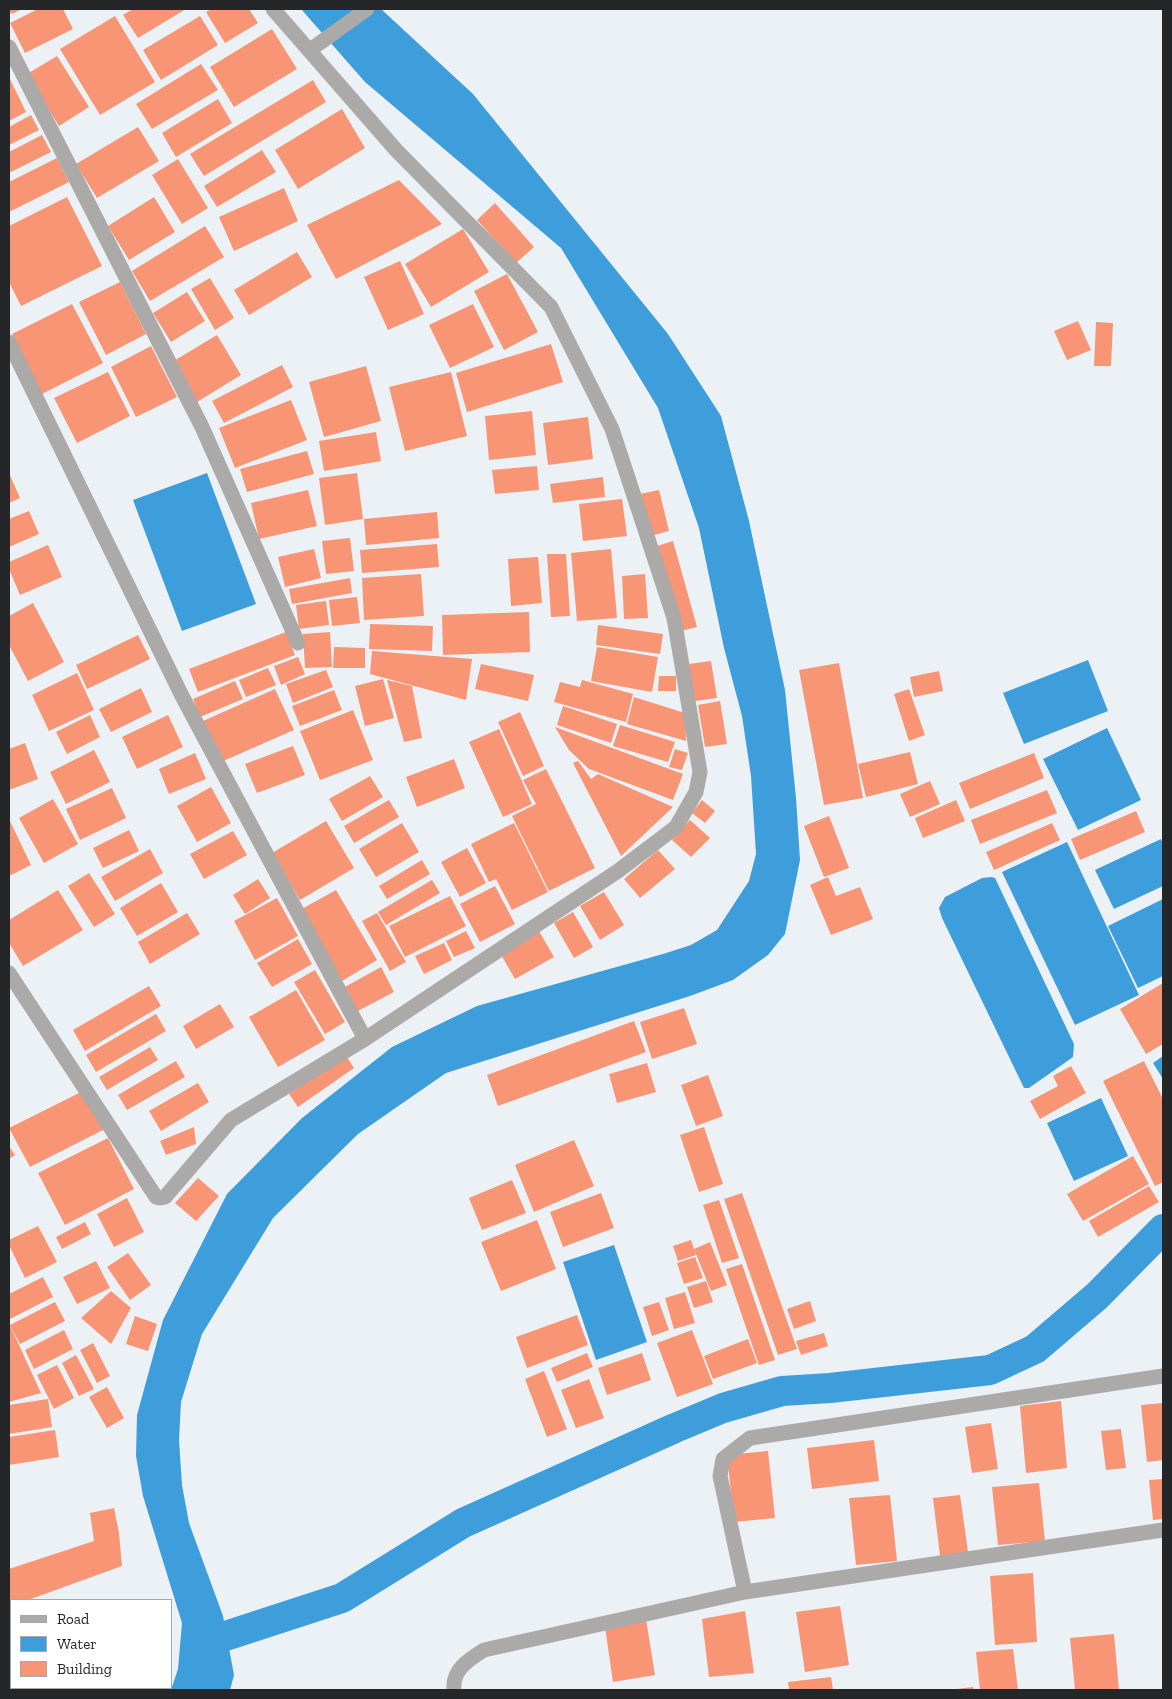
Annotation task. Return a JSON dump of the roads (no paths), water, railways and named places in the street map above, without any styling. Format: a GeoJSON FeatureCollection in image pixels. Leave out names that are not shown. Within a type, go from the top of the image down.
{"type":"FeatureCollection","features":[{"type":"Feature","properties":{"kind":"street"},"geometry":{"type":"LineString","coordinates":[[9,973],[156,1196],[160,1198],[165,1197],[231,1120],[365,1039],[618,871],[676,827],[696,792],[700,772],[674,618],[612,429],[551,307],[396,150],[316,45],[273,9]]}},
{"type":"Feature","properties":{"kind":"street"},"geometry":{"type":"LineString","coordinates":[[316,45],[367,9]]}},
{"type":"Feature","properties":{"kind":"street"},"geometry":{"type":"LineString","coordinates":[[9,47],[202,427],[298,643]]}},
{"type":"Feature","properties":{"kind":"street"},"geometry":{"type":"LineString","coordinates":[[9,342],[182,696],[365,1039]]}},
{"type":"Feature","properties":{"kind":"street"},"geometry":{"type":"LineString","coordinates":[[745,1592],[720,1476],[723,1459],[750,1438],[1163,1376]]}},
{"type":"Feature","properties":{"kind":"street"},"geometry":{"type":"LineString","coordinates":[[454,1690],[456,1674],[466,1662],[484,1650],[745,1592],[1163,1530]]}},
{"type":"Feature","properties":{"kind":"water"},"geometry":{"type":"Polygon","coordinates":[[[301,9],[381,9],[473,94],[668,334],[721,416],[749,521],[785,690],[800,860],[785,934],[768,955],[733,980],[690,996],[446,1073],[358,1134],[273,1218],[202,1334],[181,1402],[179,1440],[182,1485],[189,1523],[223,1616],[234,1675],[230,1690],[171,1690],[178,1669],[182,1623],[143,1496],[136,1456],[137,1415],[163,1320],[227,1194],[302,1118],[392,1047],[477,1006],[663,954],[691,945],[717,930],[749,881],[756,854],[751,776],[742,716],[724,648],[699,528],[658,408],[561,248],[365,82],[301,9]]]}},
{"type":"Feature","properties":{"kind":"water"},"geometry":{"type":"Polygon","coordinates":[[[207,473],[256,604],[182,631],[133,500],[207,473]]]}},
{"type":"Feature","properties":{"kind":"water"},"geometry":{"type":"Polygon","coordinates":[[[1088,660],[1108,711],[1024,744],[1003,693],[1088,660]]]}},
{"type":"Feature","properties":{"kind":"water"},"geometry":{"type":"Polygon","coordinates":[[[1107,728],[1141,800],[1078,830],[1043,759],[1107,728]]]}},
{"type":"Feature","properties":{"kind":"water"},"geometry":{"type":"Polygon","coordinates":[[[1161,839],[1163,844],[1163,886],[1114,909],[1095,870],[1161,839]]]}},
{"type":"Feature","properties":{"kind":"water"},"geometry":{"type":"Polygon","coordinates":[[[1067,842],[1139,995],[1075,1025],[1002,872],[1067,842]]]}},
{"type":"Feature","properties":{"kind":"water"},"geometry":{"type":"Polygon","coordinates":[[[982,878],[995,878],[1074,1044],[1073,1057],[1029,1088],[1024,1088],[942,918],[939,908],[945,897],[982,878]]]}},
{"type":"Feature","properties":{"kind":"water"},"geometry":{"type":"Polygon","coordinates":[[[1163,899],[1163,976],[1138,988],[1108,926],[1163,899]]]}},
{"type":"Feature","properties":{"kind":"water"},"geometry":{"type":"Polygon","coordinates":[[[1163,1056],[1163,1079],[1153,1063],[1163,1056]]]}},
{"type":"Feature","properties":{"kind":"water"},"geometry":{"type":"Polygon","coordinates":[[[1101,1098],[1128,1156],[1074,1181],[1047,1123],[1101,1098]]]}},
{"type":"Feature","properties":{"kind":"water"},"geometry":{"type":"Polygon","coordinates":[[[614,1245],[647,1342],[596,1360],[563,1262],[614,1245]]]}},
{"type":"Feature","properties":{"kind":"waterway"},"geometry":{"type":"LineString","coordinates":[[204,1643],[342,1598],[463,1523],[723,1408],[782,1391],[830,1388],[990,1370],[1035,1349],[1097,1296],[1163,1229]]}}]}
